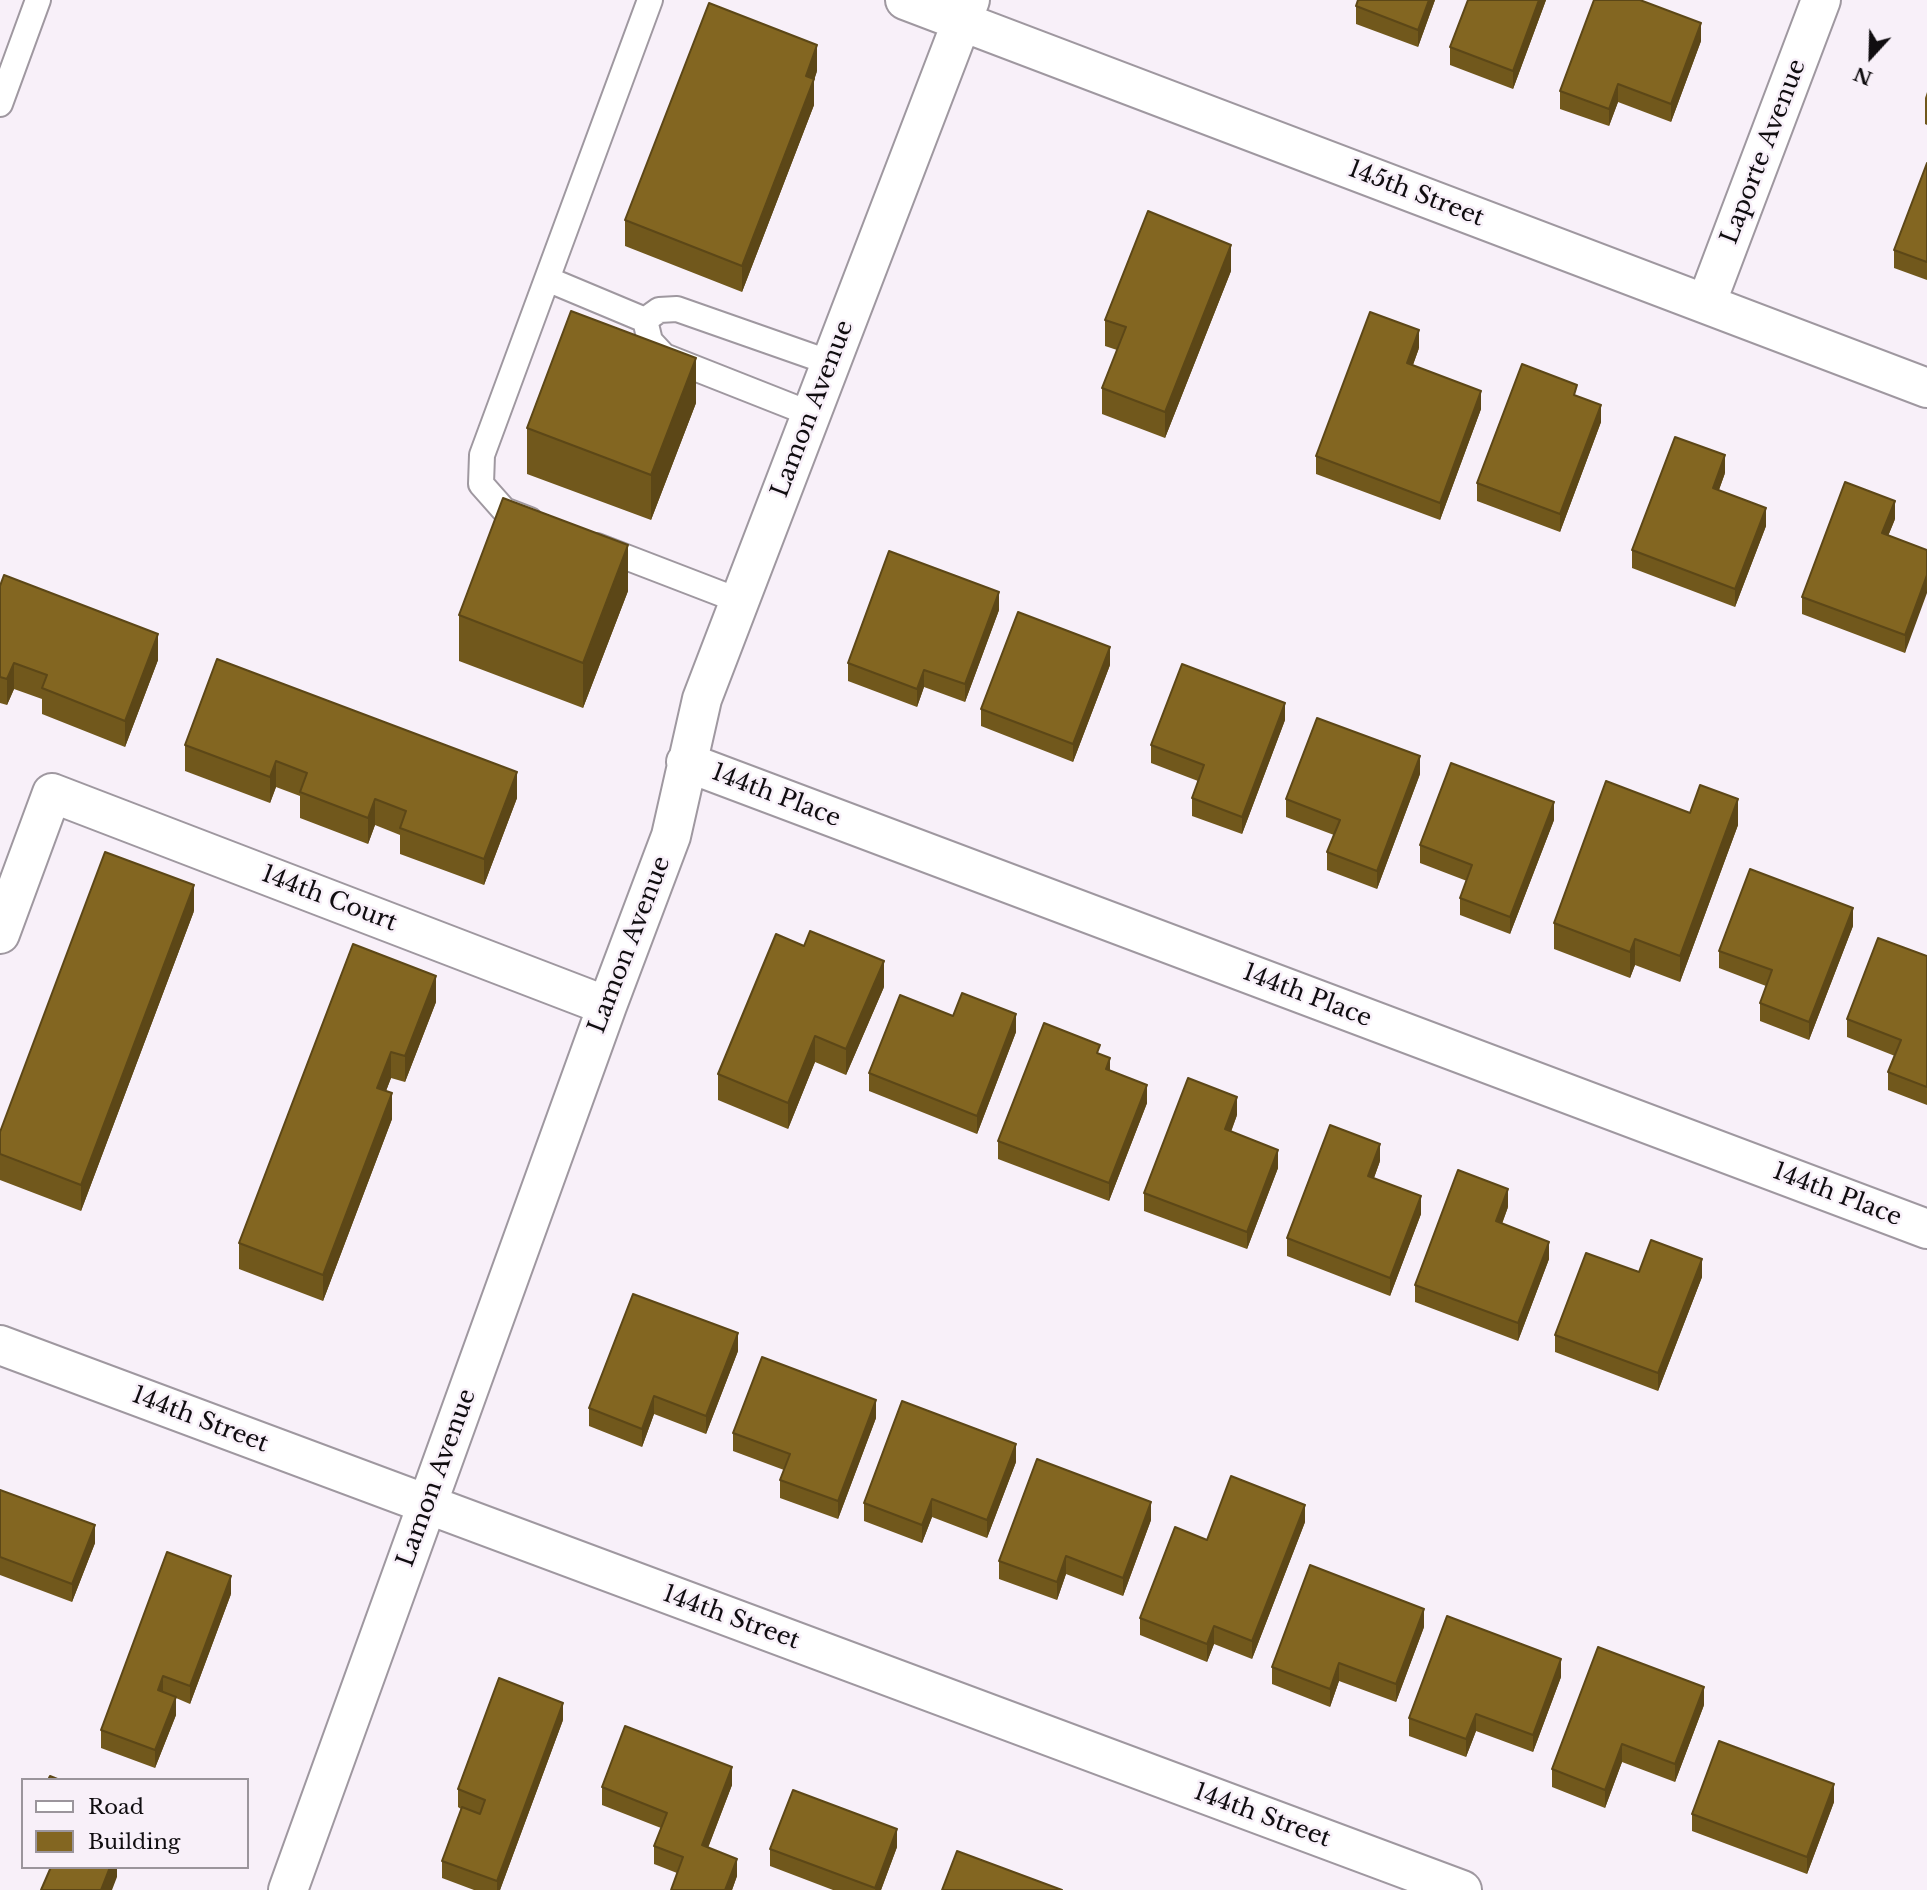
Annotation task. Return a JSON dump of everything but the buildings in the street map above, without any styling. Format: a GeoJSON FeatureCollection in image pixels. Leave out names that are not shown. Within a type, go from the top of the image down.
{"type":"FeatureCollection","features":[{"type":"Feature","properties":{"kind":"street","name":"145th Street"},"geometry":{"type":"LineString","coordinates":[[905,0],[966,11],[1706,304],[1927,388]]}},
{"type":"Feature","properties":{"kind":"street","name":"Laporte Avenue"},"geometry":{"type":"LineString","coordinates":[[1706,304],[1821,0]]}},
{"type":"Feature","properties":{"kind":"street","name":"Lamon Avenue"},"geometry":{"type":"LineString","coordinates":[[288,1890],[671,836],[702,699],[966,11]]}},
{"type":"Feature","properties":{"kind":"street","name":"144th Place"},"geometry":{"type":"LineString","coordinates":[[686,762],[1927,1229]]}},
{"type":"Feature","properties":{"kind":"street","name":"144th Court"},"geometry":{"type":"LineString","coordinates":[[0,934],[52,793],[607,1006]]}},
{"type":"Feature","properties":{"kind":"street","name":"144th Street"},"geometry":{"type":"LineString","coordinates":[[0,1345],[1462,1890]]}},
{"type":"Feature","properties":{"kind":"lane"},"geometry":{"type":"LineString","coordinates":[[0,104],[38,0]]}},
{"type":"Feature","properties":{"kind":"lane"},"geometry":{"type":"LineString","coordinates":[[553,529],[504,510],[481,484],[482,455],[650,0]]}},
{"type":"Feature","properties":{"kind":"lane"},"geometry":{"type":"LineString","coordinates":[[547,279],[645,320]]}},
{"type":"Feature","properties":{"kind":"lane"},"geometry":{"type":"LineString","coordinates":[[645,320],[659,310],[677,309],[831,363]]}},
{"type":"Feature","properties":{"kind":"lane"},"geometry":{"type":"LineString","coordinates":[[645,320],[650,341],[664,356],[811,414]]}},
{"type":"Feature","properties":{"kind":"lane"},"geometry":{"type":"LineString","coordinates":[[578,539],[740,601]]}}]}
